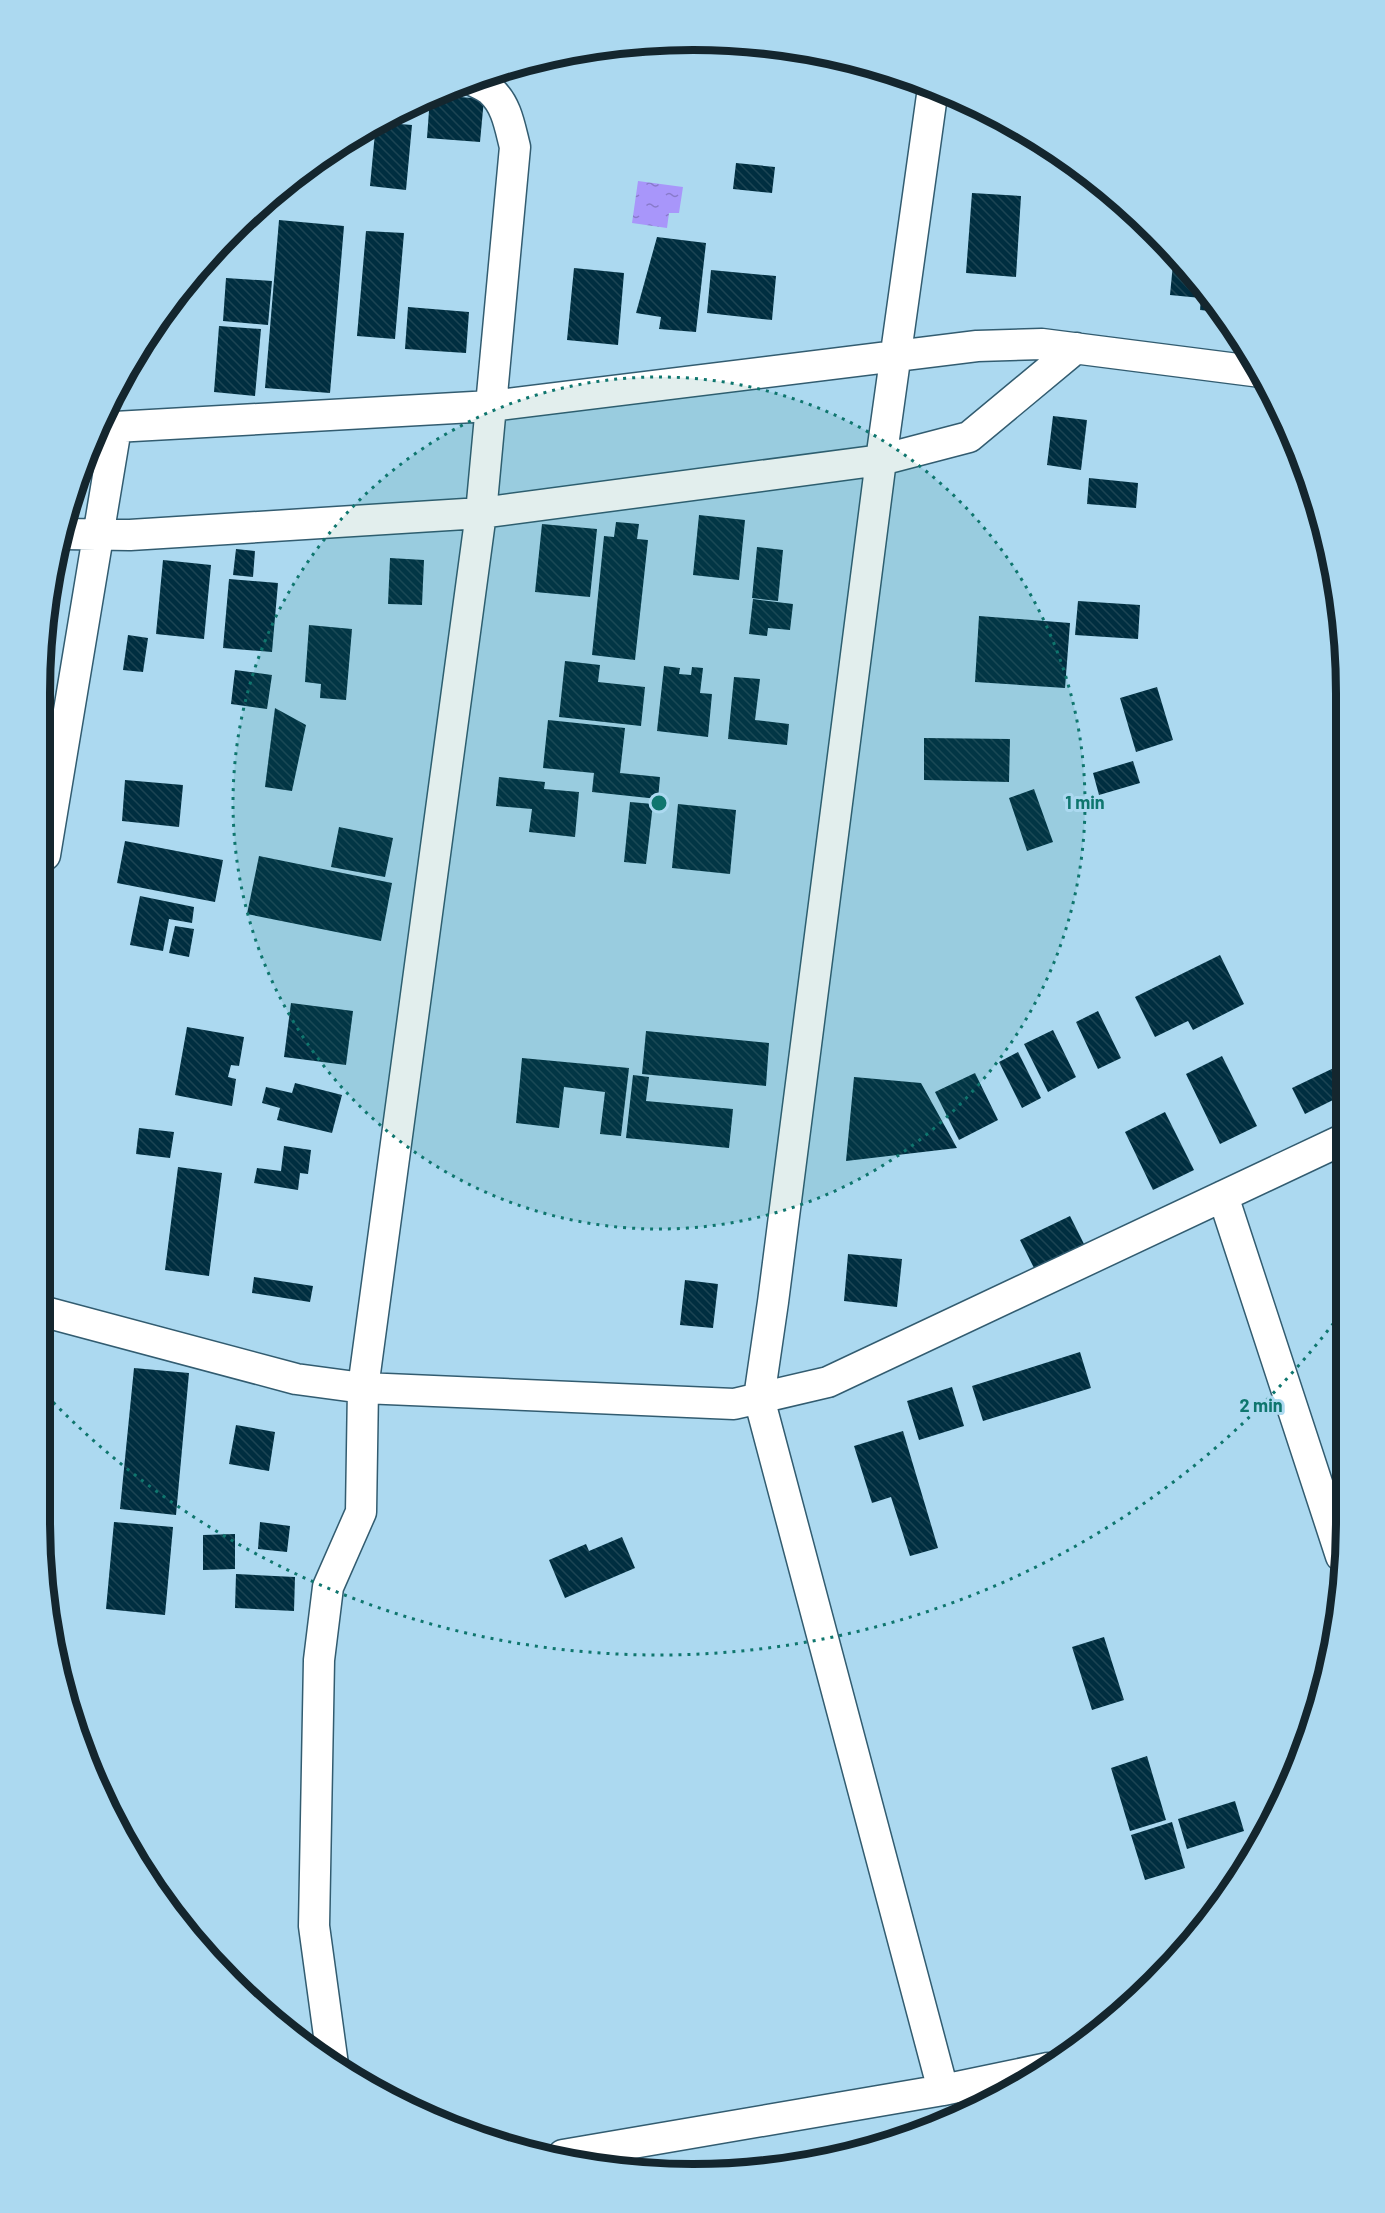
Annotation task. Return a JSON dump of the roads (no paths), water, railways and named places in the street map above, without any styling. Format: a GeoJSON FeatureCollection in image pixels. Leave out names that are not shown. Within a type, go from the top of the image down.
{"type":"FeatureCollection","features":[{"type":"Feature","properties":{"kind":"street"},"geometry":{"type":"LineString","coordinates":[[331,2052],[314,1926],[319,1660],[328,1587],[361,1512],[363,1388],[481,513],[515,147],[507,116],[492,91],[482,85]]}},
{"type":"Feature","properties":{"kind":"street"},"geometry":{"type":"LineString","coordinates":[[932,96],[881,460],[759,1398],[943,2090]]}},
{"type":"Feature","properties":{"kind":"street"},"geometry":{"type":"LineString","coordinates":[[107,428],[491,406],[977,346],[1042,344],[1249,370]]}},
{"type":"Feature","properties":{"kind":"street"},"geometry":{"type":"LineString","coordinates":[[69,534],[130,535],[481,513],[881,460],[969,437],[1076,348]]}},
{"type":"Feature","properties":{"kind":"street"},"geometry":{"type":"LineString","coordinates":[[50,824],[97,534],[106,429]]}},
{"type":"Feature","properties":{"kind":"street"},"geometry":{"type":"LineString","coordinates":[[50,1313],[296,1379],[363,1388],[734,1404],[828,1382],[1336,1143]]}},
{"type":"Feature","properties":{"kind":"street"},"geometry":{"type":"LineString","coordinates":[[1223,1196],[1335,1538]]}},
{"type":"Feature","properties":{"kind":"street"},"geometry":{"type":"LineString","coordinates":[[577,2153],[943,2090],[1019,2074]]}},
{"type":"Feature","properties":{"kind":"water"},"geometry":{"type":"Polygon","coordinates":[[[638,181],[683,187],[679,213],[669,213],[667,228],[632,223],[638,181]]]}}]}
